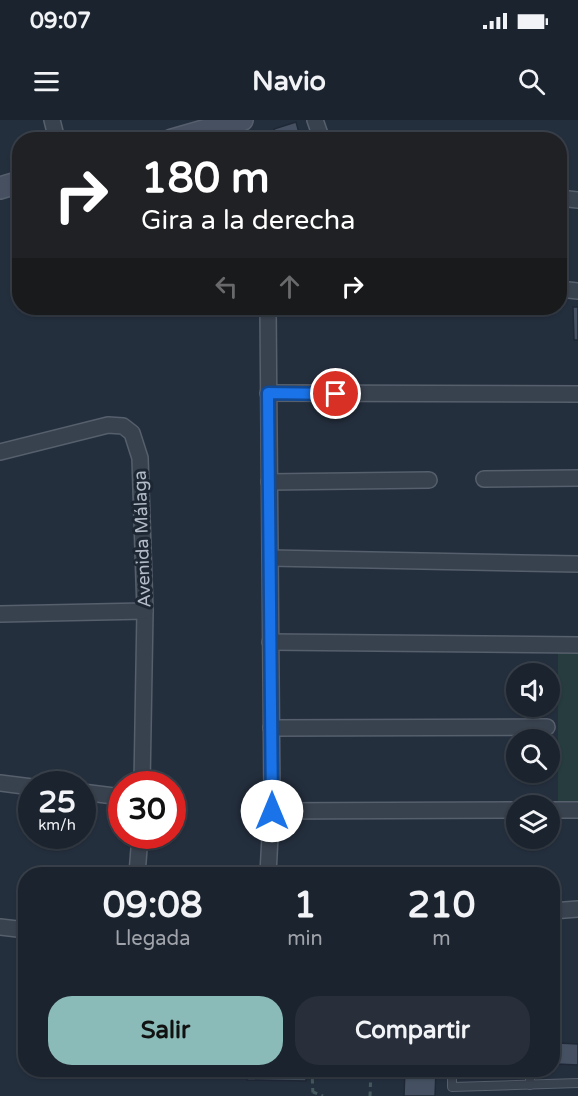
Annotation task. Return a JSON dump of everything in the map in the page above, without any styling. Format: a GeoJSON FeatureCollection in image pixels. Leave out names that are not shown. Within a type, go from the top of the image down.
{"type":"FeatureCollection","features":[{"type":"Feature","properties":{"kind":"street"},"geometry":{"type":"LineString","coordinates":[[200,132],[242,120]]}},
{"type":"Feature","properties":{"kind":"street"},"geometry":{"type":"LineString","coordinates":[[268,315],[272,811],[268,867]]}},
{"type":"Feature","properties":{"kind":"street"},"geometry":{"type":"LineString","coordinates":[[268,393],[578,394]]}},
{"type":"Feature","properties":{"kind":"street","name":"Avenida Málaga"},"geometry":{"type":"LineString","coordinates":[[0,452],[108,425],[123,426],[132,433],[140,459],[144,611],[142,771]]}},
{"type":"Feature","properties":{"kind":"street"},"geometry":{"type":"LineString","coordinates":[[484,479],[578,478]]}},
{"type":"Feature","properties":{"kind":"street"},"geometry":{"type":"LineString","coordinates":[[269,482],[429,480]]}},
{"type":"Feature","properties":{"kind":"street"},"geometry":{"type":"LineString","coordinates":[[270,558],[578,564]]}},
{"type":"Feature","properties":{"kind":"street"},"geometry":{"type":"LineString","coordinates":[[0,614],[144,611]]}},
{"type":"Feature","properties":{"kind":"street"},"geometry":{"type":"LineString","coordinates":[[270,642],[578,645]]}},
{"type":"Feature","properties":{"kind":"street"},"geometry":{"type":"LineString","coordinates":[[271,728],[547,728]]}},
{"type":"Feature","properties":{"kind":"street"},"geometry":{"type":"LineString","coordinates":[[0,783],[18,785]]}},
{"type":"Feature","properties":{"kind":"street"},"geometry":{"type":"LineString","coordinates":[[272,811],[506,810]]}},
{"type":"Feature","properties":{"kind":"street"},"geometry":{"type":"LineString","coordinates":[[560,810],[578,810]]}},
{"type":"Feature","properties":{"kind":"street"},"geometry":{"type":"LineString","coordinates":[[138,867],[139,849]]}},
{"type":"Feature","properties":{"kind":"street"},"geometry":{"type":"LineString","coordinates":[[560,910],[578,909]]}},
{"type":"Feature","properties":{"kind":"street"},"geometry":{"type":"LineString","coordinates":[[0,927],[18,929]]}},
{"type":"Feature","properties":{"kind":"lane"},"geometry":{"type":"LineString","coordinates":[[452,1077],[452,1087],[578,1083]]}},
{"type":"Feature","properties":{"kind":"lane"},"geometry":{"type":"LineString","coordinates":[[530,1077],[530,1085]]}},
{"type":"Feature","properties":{"kind":"path"},"geometry":{"type":"LineString","coordinates":[[312,1077],[313,1094],[323,1096]]}},
{"type":"Feature","properties":{"kind":"path"},"geometry":{"type":"LineString","coordinates":[[370,1096],[371,1077]]}},
{"type":"Feature","properties":{"kind":"green space"},"geometry":{"type":"Polygon","coordinates":[[[558,650],[578,650],[578,801],[560,801],[560,795],[558,795],[558,783],[560,783],[558,717],[560,717],[560,663],[558,663],[558,650]]]}},
{"type":"Feature","properties":{"kind":"building"},"geometry":{"type":"Polygon","coordinates":[[[296,122],[299,132],[275,132],[274,129],[296,122]]]}},
{"type":"Feature","properties":{"kind":"building"},"geometry":{"type":"Polygon","coordinates":[[[573,307],[578,307],[578,340],[574,340],[573,307]]]}},
{"type":"Feature","properties":{"kind":"building"},"geometry":{"type":"Polygon","coordinates":[[[560,1043],[578,1044],[578,1065],[560,1064],[560,1043]]]}},
{"type":"Feature","properties":{"kind":"building"},"geometry":{"type":"Polygon","coordinates":[[[247,1077],[306,1077],[306,1081],[247,1080],[247,1077]]]}},
{"type":"Feature","properties":{"kind":"building"},"geometry":{"type":"Polygon","coordinates":[[[405,1077],[436,1077],[435,1096],[404,1096],[405,1077]]]}},
{"type":"Feature","properties":{"kind":"route"},"geometry":{"type":"LineString","coordinates":[[272,811],[268,393],[336,394]]}}]}
